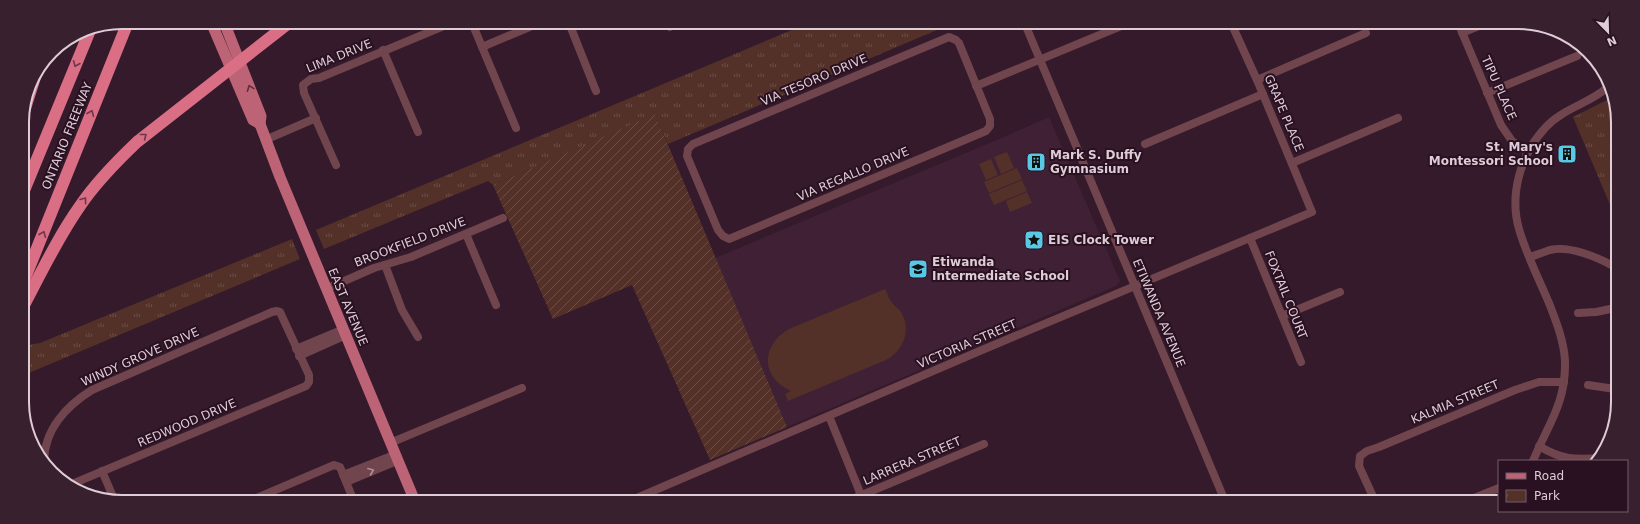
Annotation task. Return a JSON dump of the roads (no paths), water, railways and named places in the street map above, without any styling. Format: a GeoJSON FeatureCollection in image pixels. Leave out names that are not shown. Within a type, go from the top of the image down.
{"type":"FeatureCollection","features":[{"type":"Feature","properties":{"kind":"highway","name":"ONTARIO FREEWAY"},"geometry":{"type":"LineString","coordinates":[[29,268],[125,29]]}},
{"type":"Feature","properties":{"kind":"highway"},"geometry":{"type":"LineString","coordinates":[[29,296],[68,225],[97,184],[137,142],[281,29]]}},
{"type":"Feature","properties":{"kind":"highway","name":"ONTARIO FREEWAY"},"geometry":{"type":"LineString","coordinates":[[29,178],[88,36]]}},
{"type":"Feature","properties":{"kind":"main road","name":"EAST AVENUE"},"geometry":{"type":"LineString","coordinates":[[214,29],[253,120],[260,124]]}},
{"type":"Feature","properties":{"kind":"main road","name":"EAST AVENUE"},"geometry":{"type":"LineString","coordinates":[[227,29],[261,116],[260,124],[265,140],[412,495]]}},
{"type":"Feature","properties":{"kind":"street","name":"LIMA DRIVE"},"geometry":{"type":"LineString","coordinates":[[316,118],[304,93],[303,85],[311,79],[319,78],[436,29]]}},
{"type":"Feature","properties":{"kind":"street"},"geometry":{"type":"LineString","coordinates":[[474,29],[516,128]]}},
{"type":"Feature","properties":{"kind":"street"},"geometry":{"type":"LineString","coordinates":[[482,47],[525,29]]}},
{"type":"Feature","properties":{"kind":"street"},"geometry":{"type":"LineString","coordinates":[[571,29],[596,91]]}},
{"type":"Feature","properties":{"kind":"street","name":"ETIWANDA AVENUE"},"geometry":{"type":"LineString","coordinates":[[1027,29],[1222,495]]}},
{"type":"Feature","properties":{"kind":"street"},"geometry":{"type":"LineString","coordinates":[[976,86],[1114,29]]}},
{"type":"Feature","properties":{"kind":"street","name":"GRAPE PLACE"},"geometry":{"type":"LineString","coordinates":[[1234,29],[1263,94],[1312,212]]}},
{"type":"Feature","properties":{"kind":"street","name":"TIPU PLACE"},"geometry":{"type":"LineString","coordinates":[[1460,29],[1506,133],[1512,141],[1527,152]]}},
{"type":"Feature","properties":{"kind":"street"},"geometry":{"type":"LineString","coordinates":[[1257,80],[1366,33]]}},
{"type":"Feature","properties":{"kind":"street","name":"VIA TESORO DRIVE"},"geometry":{"type":"LineString","coordinates":[[723,236],[718,230],[687,156],[688,149],[693,144],[946,38],[952,37],[961,48],[976,86]]}},
{"type":"Feature","properties":{"kind":"street"},"geometry":{"type":"LineString","coordinates":[[383,50],[418,132]]}},
{"type":"Feature","properties":{"kind":"street"},"geometry":{"type":"LineString","coordinates":[[1487,93],[1576,56]]}},
{"type":"Feature","properties":{"kind":"street","name":"VIA REGALLO DRIVE"},"geometry":{"type":"LineString","coordinates":[[723,236],[729,239],[986,131],[990,126],[990,119],[976,86]]}},
{"type":"Feature","properties":{"kind":"street"},"geometry":{"type":"LineString","coordinates":[[1533,460],[1539,446],[1551,426],[1560,403],[1564,382],[1565,360],[1559,329],[1519,229],[1516,209],[1516,191],[1527,152],[1546,127],[1559,115],[1571,107],[1601,93],[1605,90]]}},
{"type":"Feature","properties":{"kind":"street"},"geometry":{"type":"LineString","coordinates":[[1145,144],[1263,94]]}},
{"type":"Feature","properties":{"kind":"street"},"geometry":{"type":"LineString","coordinates":[[265,140],[316,118],[336,165]]}},
{"type":"Feature","properties":{"kind":"street"},"geometry":{"type":"LineString","coordinates":[[1292,163],[1398,118]]}},
{"type":"Feature","properties":{"kind":"street","name":"VICTORIA STREET"},"geometry":{"type":"LineString","coordinates":[[644,495],[1312,212]]}},
{"type":"Feature","properties":{"kind":"street","name":"BROOKFIELD DRIVE"},"geometry":{"type":"LineString","coordinates":[[326,289],[385,265],[411,257],[503,218]]}},
{"type":"Feature","properties":{"kind":"street"},"geometry":{"type":"LineString","coordinates":[[466,234],[496,305]]}},
{"type":"Feature","properties":{"kind":"street","name":"FOXTAIL COURT"},"geometry":{"type":"LineString","coordinates":[[1250,238],[1301,362]]}},
{"type":"Feature","properties":{"kind":"street"},"geometry":{"type":"LineString","coordinates":[[1530,257],[1552,249],[1577,251],[1602,259],[1611,265]]}},
{"type":"Feature","properties":{"kind":"street"},"geometry":{"type":"LineString","coordinates":[[385,265],[402,310],[418,337]]}},
{"type":"Feature","properties":{"kind":"street"},"geometry":{"type":"LineString","coordinates":[[1282,316],[1340,292]]}},
{"type":"Feature","properties":{"kind":"street"},"geometry":{"type":"LineString","coordinates":[[1578,313],[1596,312],[1611,309]]}},
{"type":"Feature","properties":{"kind":"street","name":"WINDY GROVE DRIVE"},"geometry":{"type":"LineString","coordinates":[[45,454],[47,442],[53,427],[65,410],[76,399],[92,390],[272,312],[280,312],[298,352]]}},
{"type":"Feature","properties":{"kind":"street"},"geometry":{"type":"LineString","coordinates":[[298,352],[345,332]]}},
{"type":"Feature","properties":{"kind":"street","name":"REDWOOD DRIVE"},"geometry":{"type":"LineString","coordinates":[[75,483],[301,389],[309,382],[309,375],[298,352]]}},
{"type":"Feature","properties":{"kind":"street","name":"KALMIA STREET"},"geometry":{"type":"LineString","coordinates":[[1372,495],[1359,466],[1360,456],[1367,451],[1515,390],[1539,382],[1564,382]]}},
{"type":"Feature","properties":{"kind":"street"},"geometry":{"type":"LineString","coordinates":[[1588,385],[1611,388]]}},
{"type":"Feature","properties":{"kind":"street"},"geometry":{"type":"LineString","coordinates":[[390,443],[522,388]]}},
{"type":"Feature","properties":{"kind":"street"},"geometry":{"type":"LineString","coordinates":[[829,416],[862,495]]}},
{"type":"Feature","properties":{"kind":"street","name":"LARRERA STREET"},"geometry":{"type":"LineString","coordinates":[[870,495],[984,444]]}},
{"type":"Feature","properties":{"kind":"street"},"geometry":{"type":"LineString","coordinates":[[1539,446],[1550,453],[1573,460],[1591,459]]}},
{"type":"Feature","properties":{"kind":"street"},"geometry":{"type":"LineString","coordinates":[[345,479],[396,458]]}},
{"type":"Feature","properties":{"kind":"street"},"geometry":{"type":"LineString","coordinates":[[264,495],[334,465],[340,467],[351,495]]}},
{"type":"Feature","properties":{"kind":"street"},"geometry":{"type":"LineString","coordinates":[[102,471],[112,494]]}},
{"type":"Feature","properties":{"kind":"street"},"geometry":{"type":"LineString","coordinates":[[1482,495],[1498,488]]}},
{"type":"Feature","properties":{"kind":"place","name":"St. Mary's Montessori School"},"geometry":{"type":"Point","coordinates":[1567,154]}},
{"type":"Feature","properties":{"kind":"place","name":"Mark S. Duffy Gymnasium"},"geometry":{"type":"Point","coordinates":[1036,162]}},
{"type":"Feature","properties":{"kind":"place","name":"EIS Clock Tower"},"geometry":{"type":"Point","coordinates":[1034,240]}},
{"type":"Feature","properties":{"kind":"place","name":"Etiwanda Intermediate School"},"geometry":{"type":"Point","coordinates":[918,269]}}]}
